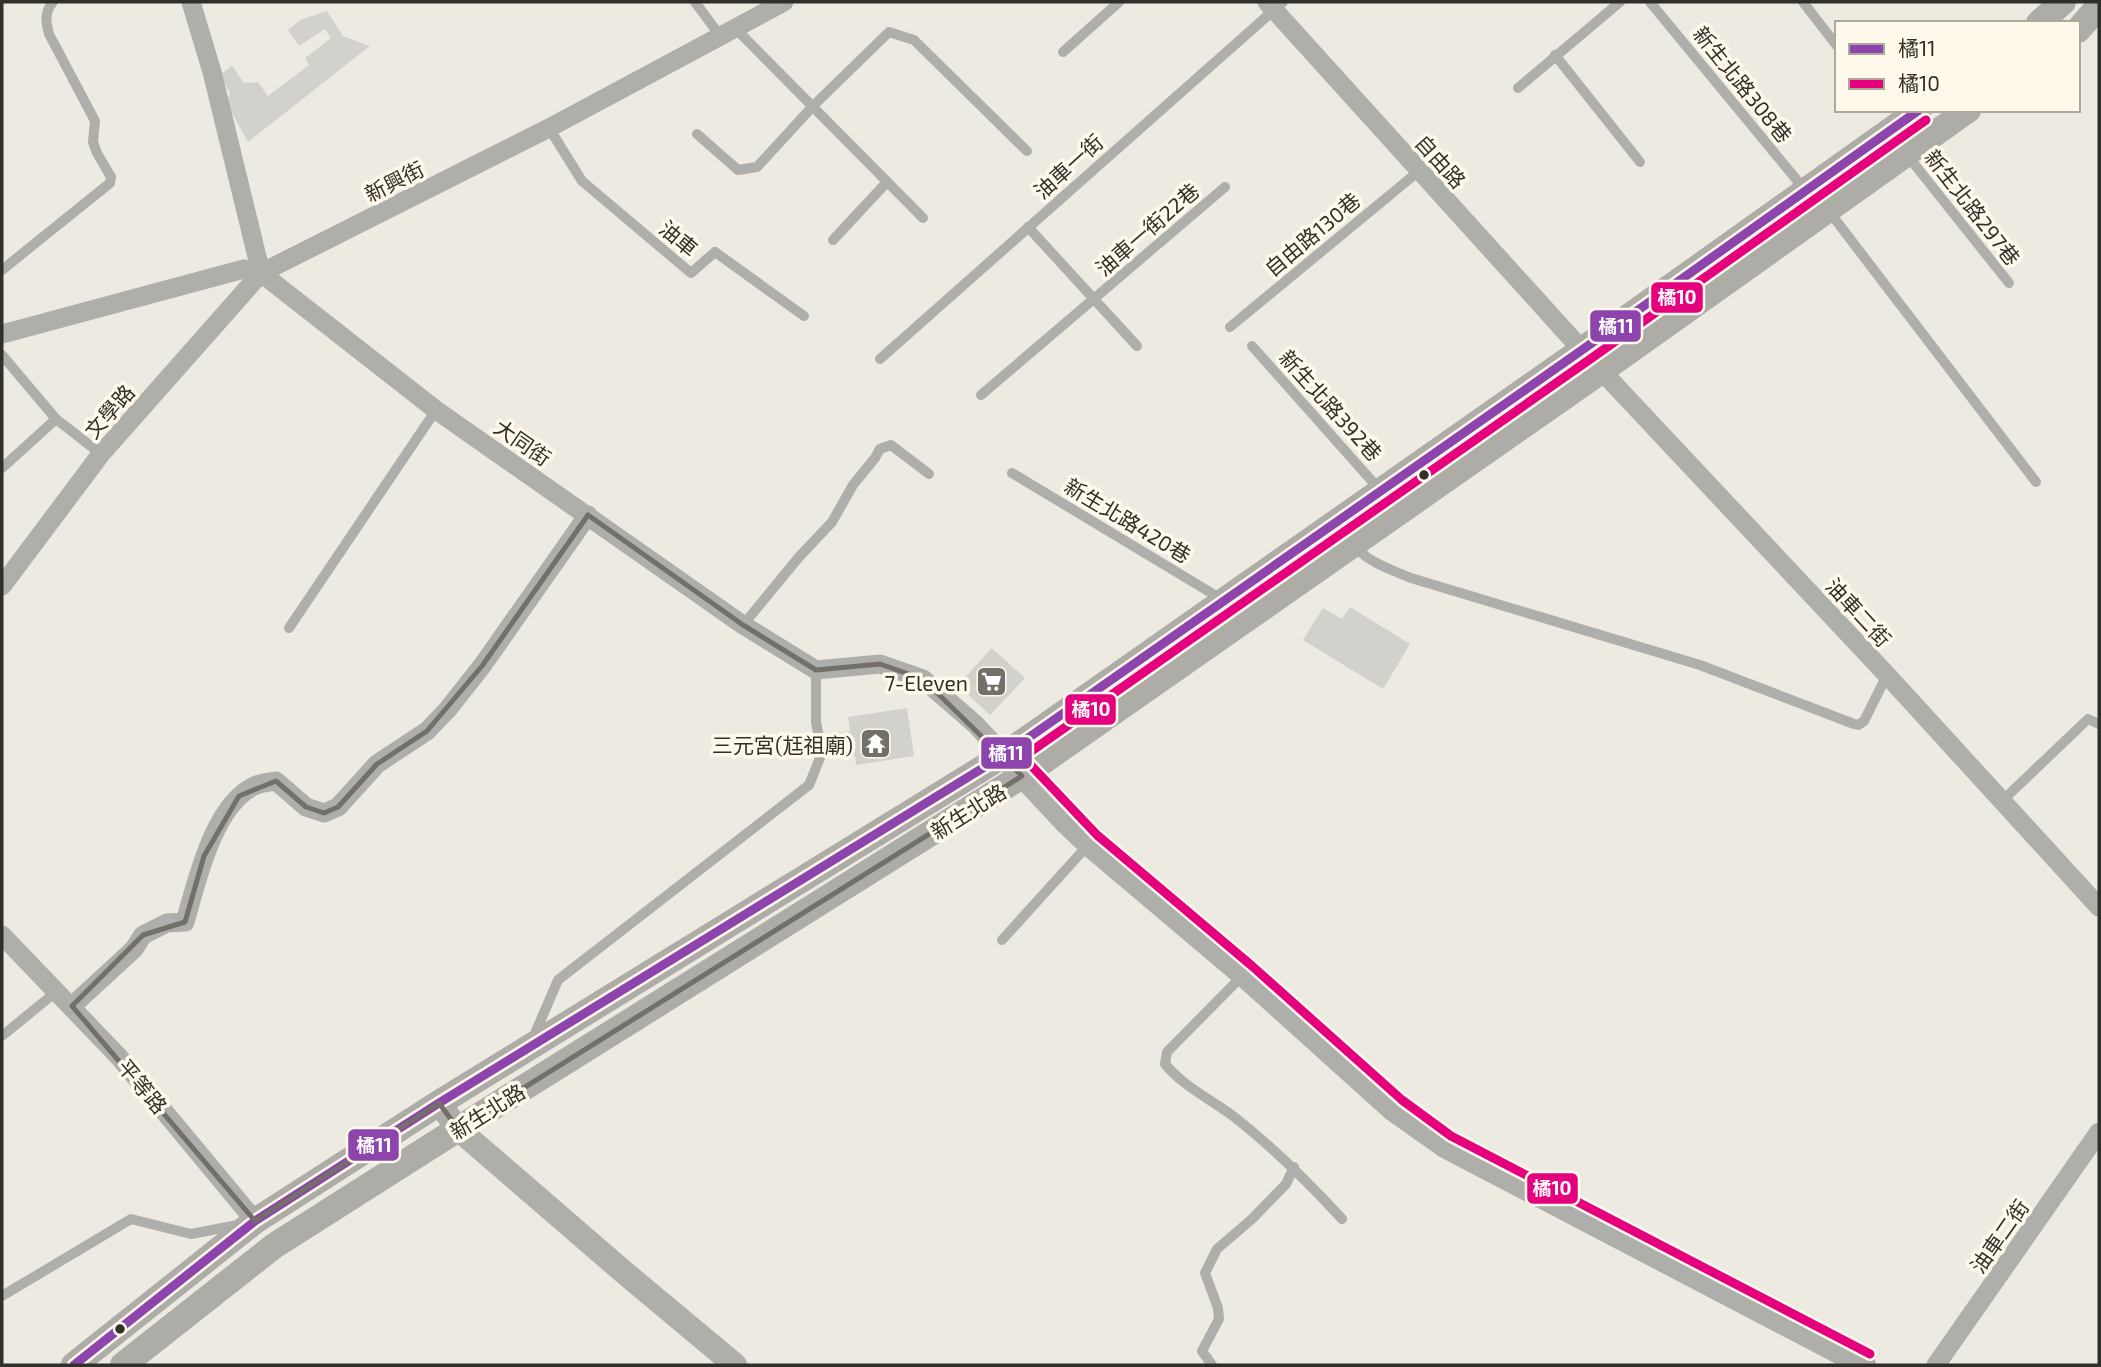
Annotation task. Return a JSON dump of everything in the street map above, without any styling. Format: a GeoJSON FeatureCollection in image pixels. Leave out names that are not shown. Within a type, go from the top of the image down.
{"type":"FeatureCollection","features":[{"type":"Feature","properties":{"kind":"main road"},"geometry":{"type":"LineString","coordinates":[[2080,28],[2099,6]]}},
{"type":"Feature","properties":{"kind":"main road","name":"新生北路"},"geometry":{"type":"LineString","coordinates":[[123,1365],[274,1246],[1023,776],[1965,112]]}},
{"type":"Feature","properties":{"kind":"main road","name":"新生北路"},"geometry":{"type":"LineString","coordinates":[[74,1365],[256,1221],[439,1103],[1004,755],[1582,350],[1903,118]]}},
{"type":"Feature","properties":{"kind":"street"},"geometry":{"type":"LineString","coordinates":[[191,2],[212,72],[261,273]]}},
{"type":"Feature","properties":{"kind":"street","name":"新興街"},"geometry":{"type":"LineString","coordinates":[[2,334],[244,270],[261,273],[549,128],[784,2]]}},
{"type":"Feature","properties":{"kind":"street","name":"自由路"},"geometry":{"type":"LineString","coordinates":[[1275,4],[1419,171],[1582,350]]}},
{"type":"Feature","properties":{"kind":"street","name":"大同街"},"geometry":{"type":"LineString","coordinates":[[261,273],[436,410],[743,625],[816,670]]}},
{"type":"Feature","properties":{"kind":"street","name":"文學路"},"geometry":{"type":"LineString","coordinates":[[2,586],[101,454],[261,273]]}},
{"type":"Feature","properties":{"kind":"street","name":"油車二街"},"geometry":{"type":"LineString","coordinates":[[1582,350],[1887,675],[2099,907]]}},
{"type":"Feature","properties":{"kind":"street"},"geometry":{"type":"LineString","coordinates":[[72,1006],[134,949],[143,936],[167,923],[185,922],[204,856],[217,828],[239,796],[255,785],[276,781],[306,807],[324,813],[338,807],[377,764],[427,731],[482,666],[589,515]]}},
{"type":"Feature","properties":{"kind":"street"},"geometry":{"type":"LineString","coordinates":[[816,670],[880,664],[923,678],[975,724],[1089,844],[1244,975],[1394,1110],[1445,1146],[1864,1365]]}},
{"type":"Feature","properties":{"kind":"street","name":"平等路"},"geometry":{"type":"LineString","coordinates":[[2,935],[119,1057],[274,1246]]}},
{"type":"Feature","properties":{"kind":"street"},"geometry":{"type":"LineString","coordinates":[[439,1103],[458,1129],[735,1365]]}},
{"type":"Feature","properties":{"kind":"street","name":"油車二街"},"geometry":{"type":"LineString","coordinates":[[1936,1365],[2099,1132]]}},
{"type":"Feature","properties":{"kind":"lane"},"geometry":{"type":"LineString","coordinates":[[2,270],[110,183],[111,177],[93,142],[95,121],[49,34],[46,20],[49,6],[53,2]]}},
{"type":"Feature","properties":{"kind":"lane"},"geometry":{"type":"LineString","coordinates":[[695,2],[813,106],[923,218]]}},
{"type":"Feature","properties":{"kind":"lane"},"geometry":{"type":"LineString","coordinates":[[1063,52],[1119,2]]}},
{"type":"Feature","properties":{"kind":"lane"},"geometry":{"type":"LineString","coordinates":[[1518,88],[1620,2]]}},
{"type":"Feature","properties":{"kind":"lane","name":"新生北路308巷"},"geometry":{"type":"LineString","coordinates":[[1650,2],[1805,190]]}},
{"type":"Feature","properties":{"kind":"lane"},"geometry":{"type":"LineString","coordinates":[[1803,2],[1835,43]]}},
{"type":"Feature","properties":{"kind":"lane","name":"油車一街"},"geometry":{"type":"LineString","coordinates":[[880,359],[1275,4]]}},
{"type":"Feature","properties":{"kind":"lane"},"geometry":{"type":"LineString","coordinates":[[697,134],[738,170],[757,167],[813,106],[889,32],[914,40],[1027,151]]}},
{"type":"Feature","properties":{"kind":"lane"},"geometry":{"type":"LineString","coordinates":[[1555,55],[1640,162]]}},
{"type":"Feature","properties":{"kind":"lane","name":"油車"},"geometry":{"type":"LineString","coordinates":[[549,128],[582,181],[691,273],[715,253],[804,316]]}},
{"type":"Feature","properties":{"kind":"lane","name":"新生北路297巷"},"geometry":{"type":"LineString","coordinates":[[1906,154],[2009,283]]}},
{"type":"Feature","properties":{"kind":"lane","name":"自由路130巷"},"geometry":{"type":"LineString","coordinates":[[1230,327],[1419,171]]}},
{"type":"Feature","properties":{"kind":"lane"},"geometry":{"type":"LineString","coordinates":[[833,240],[887,182]]}},
{"type":"Feature","properties":{"kind":"lane","name":"油車一街22巷"},"geometry":{"type":"LineString","coordinates":[[981,395],[1225,187]]}},
{"type":"Feature","properties":{"kind":"lane"},"geometry":{"type":"LineString","coordinates":[[1828,210],[2036,482]]}},
{"type":"Feature","properties":{"kind":"lane","name":"油車一街22巷"},"geometry":{"type":"LineString","coordinates":[[1028,227],[1137,346]]}},
{"type":"Feature","properties":{"kind":"lane","name":"新生北路392巷"},"geometry":{"type":"LineString","coordinates":[[1252,346],[1380,491]]}},
{"type":"Feature","properties":{"kind":"lane"},"geometry":{"type":"LineString","coordinates":[[2,355],[56,419],[101,454]]}},
{"type":"Feature","properties":{"kind":"lane"},"geometry":{"type":"LineString","coordinates":[[289,628],[436,410]]}},
{"type":"Feature","properties":{"kind":"lane"},"geometry":{"type":"LineString","coordinates":[[2,468],[56,419]]}},
{"type":"Feature","properties":{"kind":"lane"},"geometry":{"type":"LineString","coordinates":[[743,625],[799,556],[832,522],[853,485],[880,449],[891,445],[929,474]]}},
{"type":"Feature","properties":{"kind":"lane","name":"新生北路420巷"},"geometry":{"type":"LineString","coordinates":[[1012,473],[1223,600]]}},
{"type":"Feature","properties":{"kind":"lane"},"geometry":{"type":"LineString","coordinates":[[1335,523],[1352,546],[1372,563],[1411,578],[1700,665],[1854,724],[1858,725],[1864,721],[1887,675]]}},
{"type":"Feature","properties":{"kind":"lane"},"geometry":{"type":"LineString","coordinates":[[529,1047],[558,980],[809,785],[822,753],[817,722],[816,670]]}},
{"type":"Feature","properties":{"kind":"lane"},"geometry":{"type":"LineString","coordinates":[[2002,801],[2088,719],[2099,724]]}},
{"type":"Feature","properties":{"kind":"lane"},"geometry":{"type":"LineString","coordinates":[[1002,940],[1089,844]]}},
{"type":"Feature","properties":{"kind":"lane"},"geometry":{"type":"LineString","coordinates":[[1244,975],[1167,1052],[1165,1064],[1174,1075],[1232,1116],[1294,1167],[1342,1219]]}},
{"type":"Feature","properties":{"kind":"lane"},"geometry":{"type":"LineString","coordinates":[[2,1036],[57,991]]}},
{"type":"Feature","properties":{"kind":"lane"},"geometry":{"type":"LineString","coordinates":[[1212,1365],[1202,1352],[1219,1319],[1218,1308],[1205,1273],[1217,1249],[1252,1219],[1286,1184],[1294,1167]]}},
{"type":"Feature","properties":{"kind":"lane"},"geometry":{"type":"LineString","coordinates":[[2,1296],[131,1219],[191,1234],[256,1221]]}},
{"type":"Feature","properties":{"kind":"highlighted area"},"geometry":{"type":"Polygon","coordinates":[[[588,515],[743,625],[816,670],[880,664],[923,679],[1022,776],[517,1092],[458,1129],[439,1103],[255,1221],[72,1006],[143,935],[185,922],[204,856],[239,796],[276,781],[306,807],[324,813],[338,807],[377,764],[427,731],[482,666],[588,515]]]}},
{"type":"Feature","properties":{"kind":"building"},"geometry":{"type":"Polygon","coordinates":[[[327,11],[343,36],[370,46],[248,142],[226,102],[230,93],[220,75],[232,66],[244,83],[258,82],[268,96],[309,65],[305,58],[331,38],[325,29],[299,46],[288,30],[300,20],[327,11]]]}},
{"type":"Feature","properties":{"kind":"building"},"geometry":{"type":"Polygon","coordinates":[[[1350,607],[1410,644],[1383,689],[1303,640],[1323,608],[1342,619],[1350,607]]]}},
{"type":"Feature","properties":{"kind":"building","name":"7-Eleven"},"geometry":{"type":"Polygon","coordinates":[[[992,648],[1025,678],[990,715],[958,685],[992,648]]]}},
{"type":"Feature","properties":{"kind":"building","name":"三元宮(尪祖廟)"},"geometry":{"type":"Polygon","coordinates":[[[907,708],[914,756],[856,765],[855,756],[842,758],[838,733],[850,731],[848,717],[907,708]]]}},
{"type":"Feature","properties":{"kind":"transit line","name":"橘11"},"geometry":{"type":"LineString","coordinates":[[74,1365],[255,1221],[439,1103],[1004,755],[1916,112]]}},
{"type":"Feature","properties":{"kind":"transit line","name":"橘10"},"geometry":{"type":"LineString","coordinates":[[1870,1354],[1451,1136],[1402,1100],[1252,966],[1097,835],[1023,757],[1926,120]]}},
{"type":"Feature","properties":{"kind":"place","name":"7-Eleven"},"geometry":{"type":"Point","coordinates":[991,682]}},
{"type":"Feature","properties":{"kind":"place","name":"三元宮(尪祖廟)"},"geometry":{"type":"Point","coordinates":[876,744]}}]}
